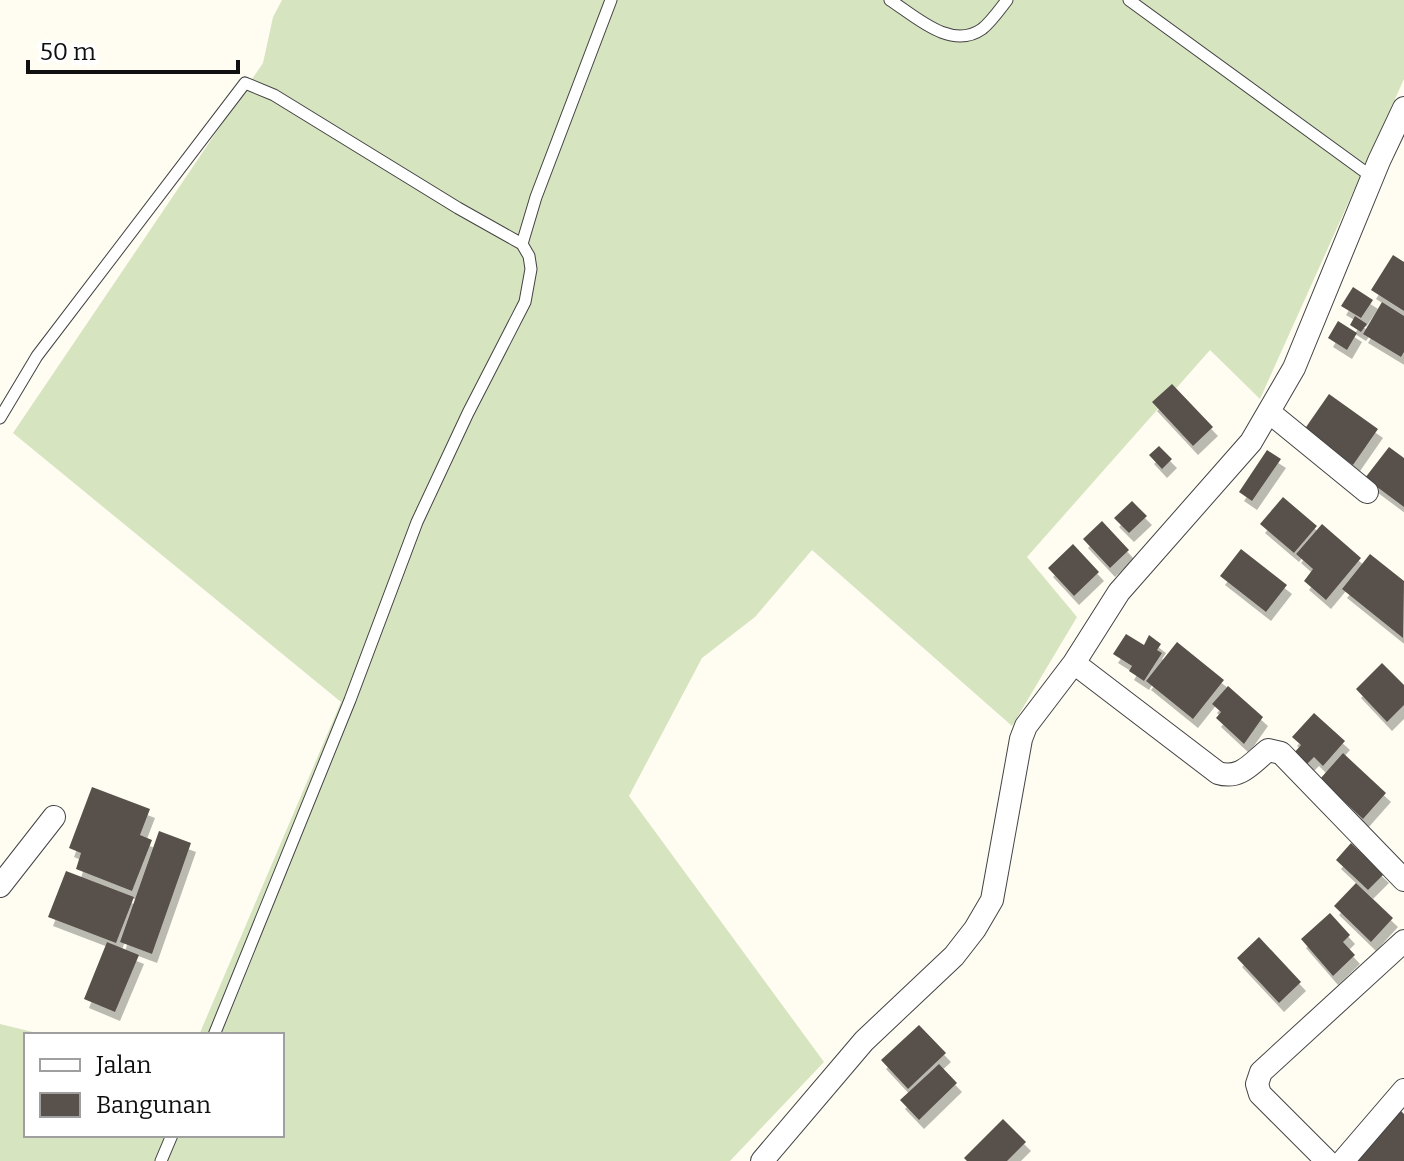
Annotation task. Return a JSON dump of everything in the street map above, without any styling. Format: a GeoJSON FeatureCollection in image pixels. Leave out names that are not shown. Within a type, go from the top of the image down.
{"type":"FeatureCollection","features":[{"type":"Feature","properties":{"kind":"street"},"geometry":{"type":"LineString","coordinates":[[762,1161],[864,1041],[954,956],[975,929],[992,900],[1021,739],[1026,726],[1074,663],[1119,592],[1251,442],[1294,368],[1372,177],[1404,108]]}},
{"type":"Feature","properties":{"kind":"street"},"geometry":{"type":"LineString","coordinates":[[1269,412],[1367,492]]}},
{"type":"Feature","properties":{"kind":"street"},"geometry":{"type":"LineString","coordinates":[[1074,663],[1218,773],[1225,776],[1240,774],[1268,750],[1281,753],[1404,880]]}},
{"type":"Feature","properties":{"kind":"street"},"geometry":{"type":"LineString","coordinates":[[0,886],[54,817]]}},
{"type":"Feature","properties":{"kind":"street"},"geometry":{"type":"LineString","coordinates":[[1327,1161],[1260,1094],[1257,1084],[1261,1072],[1404,941]]}},
{"type":"Feature","properties":{"kind":"street"},"geometry":{"type":"LineString","coordinates":[[1343,1161],[1404,1090]]}},
{"type":"Feature","properties":{"kind":"lane"},"geometry":{"type":"LineString","coordinates":[[522,244],[536,197],[611,0]]}},
{"type":"Feature","properties":{"kind":"lane"},"geometry":{"type":"LineString","coordinates":[[890,0],[944,35],[963,35],[981,30],[1007,0]]}},
{"type":"Feature","properties":{"kind":"lane"},"geometry":{"type":"LineString","coordinates":[[1129,0],[1372,177]]}},
{"type":"Feature","properties":{"kind":"lane"},"geometry":{"type":"LineString","coordinates":[[0,418],[37,356],[245,83],[274,95],[522,244],[529,256],[531,269],[525,302],[417,522],[350,700],[215,1033]]}},
{"type":"Feature","properties":{"kind":"lane"},"geometry":{"type":"LineString","coordinates":[[161,1161],[171,1137]]}},
{"type":"Feature","properties":{"kind":"green space"},"geometry":{"type":"Polygon","coordinates":[[[282,0],[1404,0],[1404,79],[1260,399],[1210,350],[1027,557],[1077,617],[1012,726],[812,550],[755,617],[702,658],[629,796],[824,1062],[730,1161],[0,1161],[0,1024],[37,1033],[24,1033],[24,1137],[284,1137],[284,1033],[200,1033],[341,702],[13,433],[263,63],[273,17],[282,0]]]}},
{"type":"Feature","properties":{"kind":"building"},"geometry":{"type":"Polygon","coordinates":[[[1393,255],[1404,262],[1404,311],[1371,290],[1393,255]]]}},
{"type":"Feature","properties":{"kind":"building"},"geometry":{"type":"Polygon","coordinates":[[[1353,287],[1373,300],[1361,318],[1341,306],[1353,287]]]}},
{"type":"Feature","properties":{"kind":"building"},"geometry":{"type":"Polygon","coordinates":[[[1382,302],[1404,316],[1404,352],[1401,357],[1363,334],[1382,302]]]}},
{"type":"Feature","properties":{"kind":"building"},"geometry":{"type":"Polygon","coordinates":[[[1355,316],[1367,324],[1361,332],[1350,325],[1355,316]]]}},
{"type":"Feature","properties":{"kind":"building"},"geometry":{"type":"Polygon","coordinates":[[[1338,321],[1357,333],[1347,350],[1328,338],[1338,321]]]}},
{"type":"Feature","properties":{"kind":"building"},"geometry":{"type":"Polygon","coordinates":[[[1172,384],[1213,427],[1193,446],[1152,402],[1172,384]]]}},
{"type":"Feature","properties":{"kind":"building"},"geometry":{"type":"Polygon","coordinates":[[[1329,394],[1378,429],[1353,465],[1304,430],[1329,394]]]}},
{"type":"Feature","properties":{"kind":"building"},"geometry":{"type":"Polygon","coordinates":[[[1159,446],[1172,459],[1162,469],[1149,455],[1159,446]]]}},
{"type":"Feature","properties":{"kind":"building"},"geometry":{"type":"Polygon","coordinates":[[[1389,447],[1404,458],[1404,507],[1365,478],[1389,447]]]}},
{"type":"Feature","properties":{"kind":"building"},"geometry":{"type":"Polygon","coordinates":[[[1267,450],[1281,459],[1252,501],[1239,492],[1267,450]]]}},
{"type":"Feature","properties":{"kind":"building"},"geometry":{"type":"Polygon","coordinates":[[[1283,497],[1317,526],[1294,553],[1260,524],[1283,497]]]}},
{"type":"Feature","properties":{"kind":"building"},"geometry":{"type":"Polygon","coordinates":[[[1132,501],[1147,516],[1129,533],[1114,518],[1132,501]]]}},
{"type":"Feature","properties":{"kind":"building"},"geometry":{"type":"Polygon","coordinates":[[[1102,521],[1129,550],[1110,568],[1083,539],[1102,521]]]}},
{"type":"Feature","properties":{"kind":"building"},"geometry":{"type":"Polygon","coordinates":[[[1322,524],[1361,558],[1326,600],[1304,581],[1313,569],[1296,554],[1322,524]]]}},
{"type":"Feature","properties":{"kind":"building"},"geometry":{"type":"Polygon","coordinates":[[[1073,544],[1099,572],[1074,596],[1048,568],[1073,544]]]}},
{"type":"Feature","properties":{"kind":"building"},"geometry":{"type":"Polygon","coordinates":[[[1241,549],[1287,585],[1266,612],[1220,576],[1241,549]]]}},
{"type":"Feature","properties":{"kind":"building"},"geometry":{"type":"Polygon","coordinates":[[[1370,554],[1404,581],[1403,638],[1342,589],[1370,554]]]}},
{"type":"Feature","properties":{"kind":"building"},"geometry":{"type":"Polygon","coordinates":[[[1126,634],[1144,645],[1149,635],[1161,644],[1157,650],[1162,653],[1144,681],[1129,671],[1132,666],[1113,654],[1126,634]]]}},
{"type":"Feature","properties":{"kind":"building"},"geometry":{"type":"Polygon","coordinates":[[[1177,642],[1224,680],[1193,719],[1146,681],[1177,642]]]}},
{"type":"Feature","properties":{"kind":"building"},"geometry":{"type":"Polygon","coordinates":[[[1382,663],[1404,685],[1404,705],[1387,722],[1356,689],[1382,663]]]}},
{"type":"Feature","properties":{"kind":"building"},"geometry":{"type":"Polygon","coordinates":[[[1228,686],[1263,717],[1244,744],[1216,718],[1221,712],[1212,704],[1228,686]]]}},
{"type":"Feature","properties":{"kind":"building"},"geometry":{"type":"Polygon","coordinates":[[[1314,713],[1345,741],[1323,766],[1314,757],[1306,765],[1293,754],[1301,745],[1292,737],[1314,713]]]}},
{"type":"Feature","properties":{"kind":"building"},"geometry":{"type":"Polygon","coordinates":[[[1343,753],[1386,793],[1363,819],[1320,779],[1343,753]]]}},
{"type":"Feature","properties":{"kind":"building"},"geometry":{"type":"Polygon","coordinates":[[[92,787],[150,809],[140,835],[152,840],[132,891],[76,869],[81,853],[69,848],[92,787]]]}},
{"type":"Feature","properties":{"kind":"building"},"geometry":{"type":"Polygon","coordinates":[[[159,831],[191,843],[152,954],[120,942],[159,831]]]}},
{"type":"Feature","properties":{"kind":"building"},"geometry":{"type":"Polygon","coordinates":[[[1351,843],[1384,874],[1368,890],[1336,860],[1351,843]]]}},
{"type":"Feature","properties":{"kind":"building"},"geometry":{"type":"Polygon","coordinates":[[[66,871],[134,897],[116,943],[48,917],[66,871]]]}},
{"type":"Feature","properties":{"kind":"building"},"geometry":{"type":"Polygon","coordinates":[[[1356,883],[1393,918],[1371,942],[1334,906],[1356,883]]]}},
{"type":"Feature","properties":{"kind":"building"},"geometry":{"type":"Polygon","coordinates":[[[1330,913],[1350,935],[1343,942],[1355,955],[1333,976],[1301,939],[1330,913]]]}},
{"type":"Feature","properties":{"kind":"building"},"geometry":{"type":"Polygon","coordinates":[[[1259,937],[1301,982],[1279,1003],[1237,958],[1259,937]]]}},
{"type":"Feature","properties":{"kind":"building"},"geometry":{"type":"Polygon","coordinates":[[[107,942],[139,955],[115,1012],[84,999],[107,942]]]}},
{"type":"Feature","properties":{"kind":"building"},"geometry":{"type":"Polygon","coordinates":[[[919,1025],[946,1053],[908,1089],[881,1060],[919,1025]]]}},
{"type":"Feature","properties":{"kind":"building"},"geometry":{"type":"Polygon","coordinates":[[[939,1064],[957,1083],[919,1120],[900,1100],[939,1064]]]}},
{"type":"Feature","properties":{"kind":"building"},"geometry":{"type":"Polygon","coordinates":[[[1401,1111],[1404,1114],[1404,1161],[1354,1161],[1401,1111]]]}},
{"type":"Feature","properties":{"kind":"building"},"geometry":{"type":"Polygon","coordinates":[[[1003,1119],[1026,1142],[1007,1161],[967,1161],[964,1158],[1003,1119]]]}}]}
